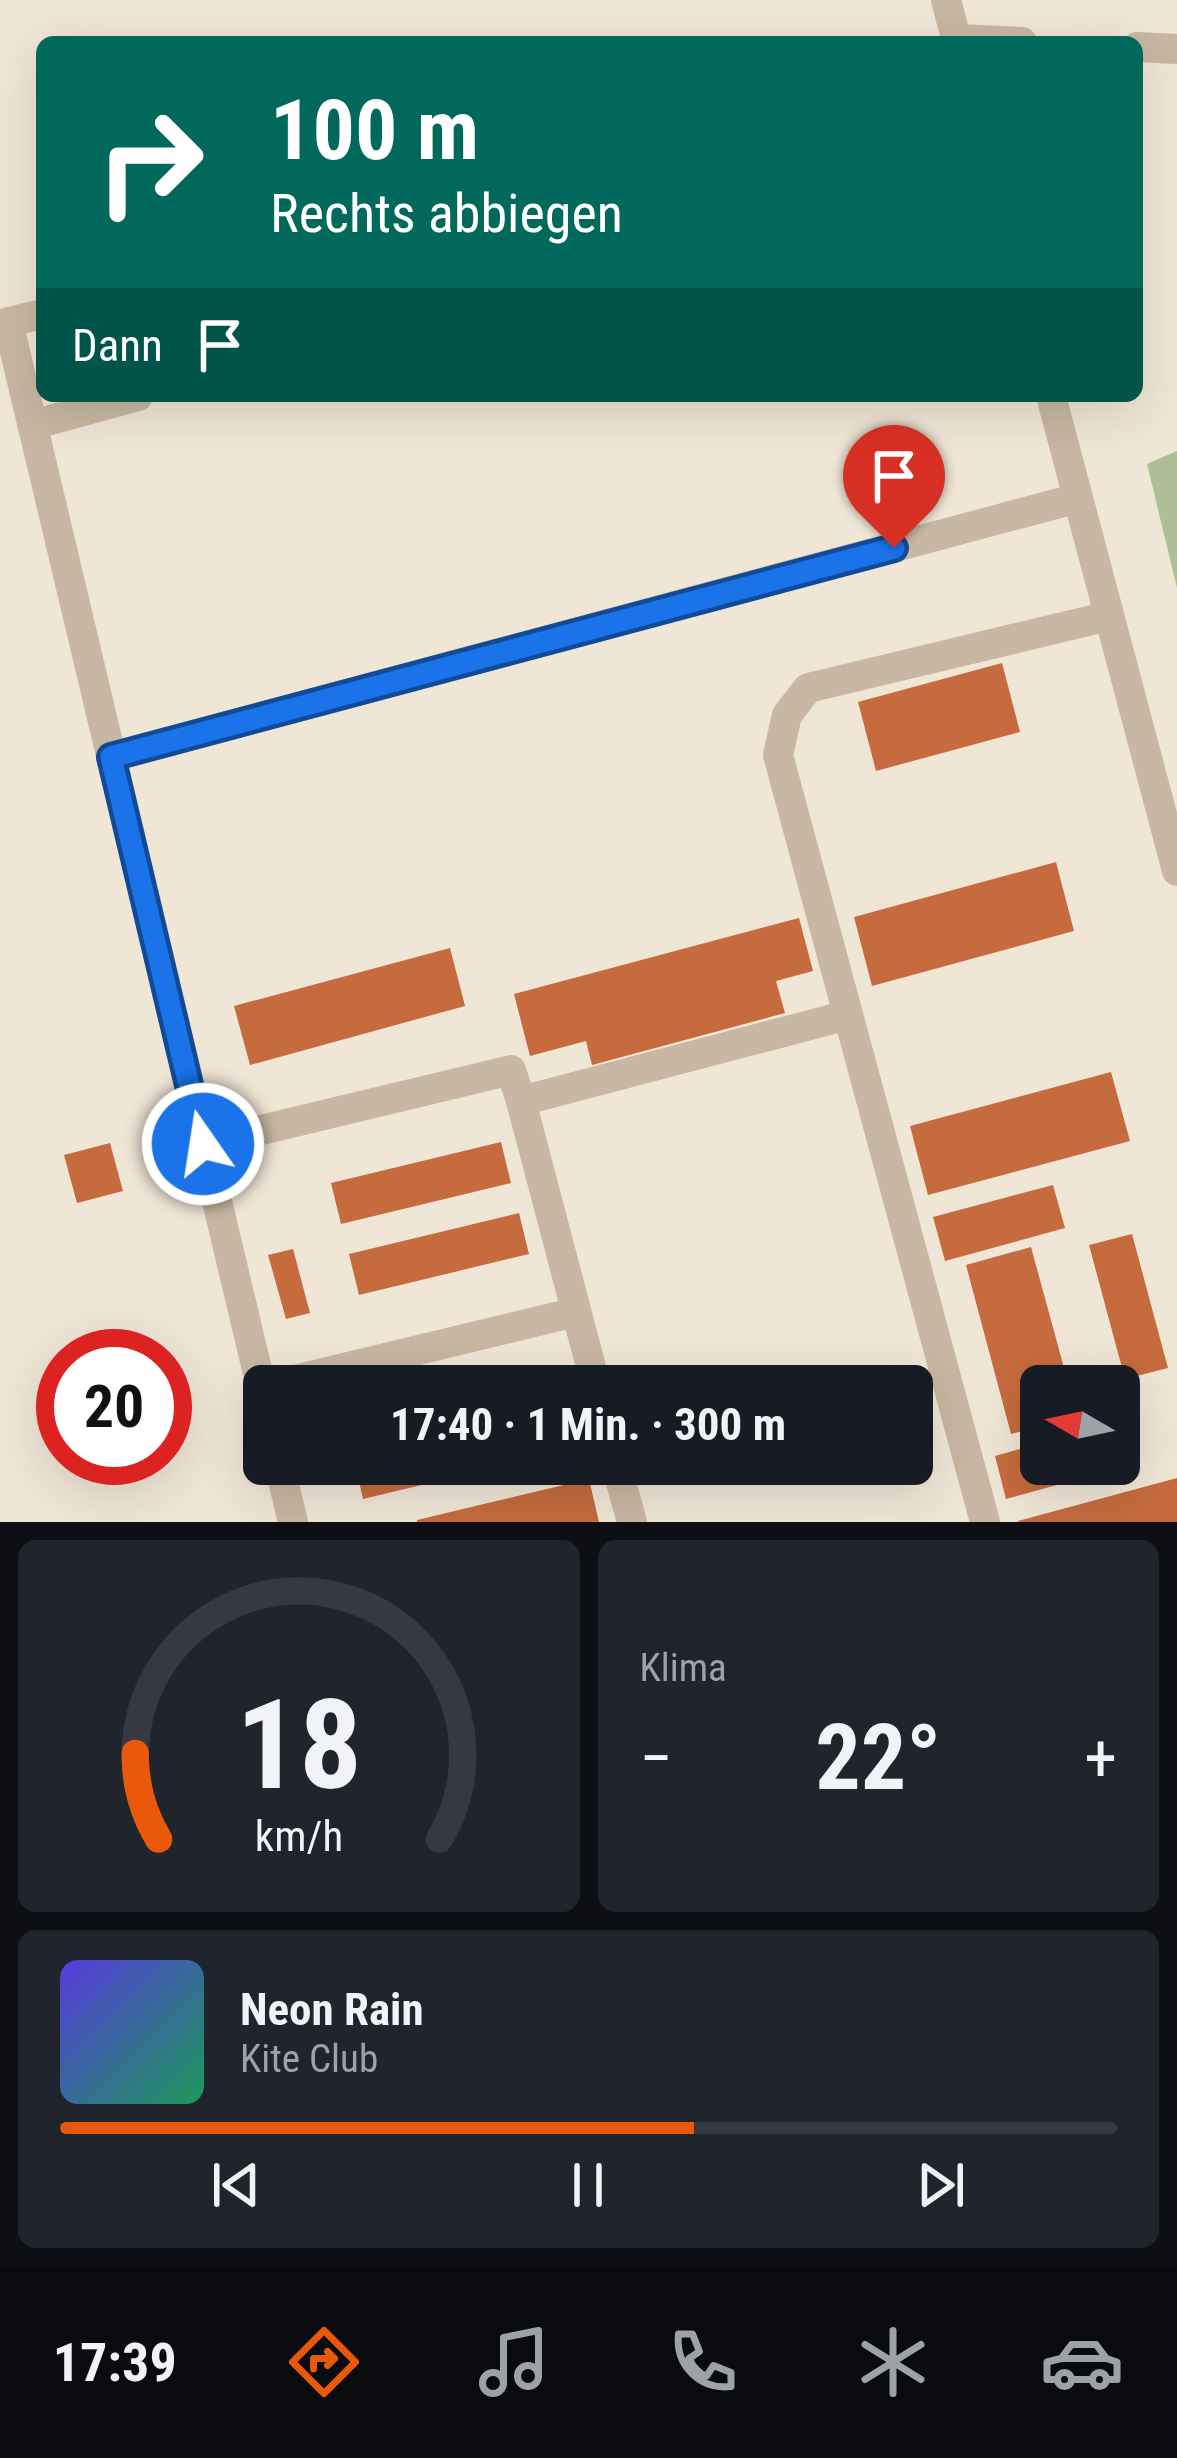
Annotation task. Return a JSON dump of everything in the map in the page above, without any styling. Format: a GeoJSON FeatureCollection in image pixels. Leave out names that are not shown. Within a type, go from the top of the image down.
{"type":"FeatureCollection","features":[{"type":"Feature","properties":{"kind":"street"},"geometry":{"type":"LineString","coordinates":[[946,0],[956,36]]}},
{"type":"Feature","properties":{"kind":"street"},"geometry":{"type":"LineString","coordinates":[[1143,47],[1177,49]]}},
{"type":"Feature","properties":{"kind":"street"},"geometry":{"type":"LineString","coordinates":[[36,315],[8,322],[258,1365]]}},
{"type":"Feature","properties":{"kind":"street"},"geometry":{"type":"LineString","coordinates":[[32,425],[116,402]]}},
{"type":"Feature","properties":{"kind":"street"},"geometry":{"type":"LineString","coordinates":[[1053,402],[1177,871]]}},
{"type":"Feature","properties":{"kind":"street"},"geometry":{"type":"LineString","coordinates":[[111,757],[1078,498]]}},
{"type":"Feature","properties":{"kind":"street"},"geometry":{"type":"LineString","coordinates":[[985,1522],[778,755],[788,715],[808,688],[1109,616]]}},
{"type":"Feature","properties":{"kind":"street"},"geometry":{"type":"LineString","coordinates":[[521,1101],[848,1015]]}},
{"type":"Feature","properties":{"kind":"street"},"geometry":{"type":"LineString","coordinates":[[203,1144],[511,1070],[590,1365]]}},
{"type":"Feature","properties":{"kind":"street"},"geometry":{"type":"LineString","coordinates":[[364,1365],[576,1312]]}},
{"type":"Feature","properties":{"kind":"street"},"geometry":{"type":"LineString","coordinates":[[285,1485],[293,1522]]}},
{"type":"Feature","properties":{"kind":"street"},"geometry":{"type":"LineString","coordinates":[[622,1485],[632,1522]]}},
{"type":"Feature","properties":{"kind":"green space"},"geometry":{"type":"Polygon","coordinates":[[[1177,451],[1177,588],[1147,464],[1177,451]]]}},
{"type":"Feature","properties":{"kind":"building"},"geometry":{"type":"Polygon","coordinates":[[[1002,663],[1020,732],[876,771],[858,702],[1002,663]]]}},
{"type":"Feature","properties":{"kind":"building"},"geometry":{"type":"Polygon","coordinates":[[[1056,862],[1074,931],[872,986],[854,917],[1056,862]]]}},
{"type":"Feature","properties":{"kind":"building"},"geometry":{"type":"Polygon","coordinates":[[[799,918],[813,971],[776,981],[785,1013],[592,1065],[586,1041],[530,1056],[514,994],[799,918]]]}},
{"type":"Feature","properties":{"kind":"building"},"geometry":{"type":"Polygon","coordinates":[[[450,948],[465,1006],[250,1065],[234,1006],[450,948]]]}},
{"type":"Feature","properties":{"kind":"building"},"geometry":{"type":"Polygon","coordinates":[[[1111,1072],[1130,1141],[928,1195],[910,1126],[1111,1072]]]}},
{"type":"Feature","properties":{"kind":"building"},"geometry":{"type":"Polygon","coordinates":[[[501,1142],[511,1183],[341,1224],[331,1183],[501,1142]]]}},
{"type":"Feature","properties":{"kind":"building"},"geometry":{"type":"Polygon","coordinates":[[[110,1143],[123,1191],[77,1203],[64,1155],[110,1143]]]}},
{"type":"Feature","properties":{"kind":"building"},"geometry":{"type":"Polygon","coordinates":[[[1053,1185],[1065,1228],[945,1261],[933,1217],[1053,1185]]]}},
{"type":"Feature","properties":{"kind":"building"},"geometry":{"type":"Polygon","coordinates":[[[519,1213],[529,1254],[359,1295],[349,1254],[519,1213]]]}},
{"type":"Feature","properties":{"kind":"building"},"geometry":{"type":"Polygon","coordinates":[[[1132,1234],[1168,1368],[1140,1375],[1140,1365],[1121,1365],[1089,1245],[1132,1234]]]}},
{"type":"Feature","properties":{"kind":"building"},"geometry":{"type":"Polygon","coordinates":[[[1031,1247],[1063,1365],[1020,1365],[1020,1432],[1011,1434],[966,1265],[1031,1247]]]}},
{"type":"Feature","properties":{"kind":"building"},"geometry":{"type":"Polygon","coordinates":[[[293,1249],[310,1313],[286,1319],[268,1255],[293,1249]]]}},
{"type":"Feature","properties":{"kind":"building"},"geometry":{"type":"Polygon","coordinates":[[[1020,1449],[1020,1485],[1057,1485],[1006,1499],[995,1456],[1020,1449]]]}},
{"type":"Feature","properties":{"kind":"building"},"geometry":{"type":"Polygon","coordinates":[[[1177,1478],[1177,1522],[1018,1522],[1018,1521],[1177,1478]]]}},
{"type":"Feature","properties":{"kind":"building"},"geometry":{"type":"Polygon","coordinates":[[[360,1485],[422,1485],[363,1499],[360,1485]]]}},
{"type":"Feature","properties":{"kind":"building"},"geometry":{"type":"Polygon","coordinates":[[[564,1485],[590,1485],[599,1522],[417,1522],[564,1485]]]}},
{"type":"Feature","properties":{"kind":"route"},"geometry":{"type":"LineString","coordinates":[[203,1144],[111,757],[894,548]]}}]}
